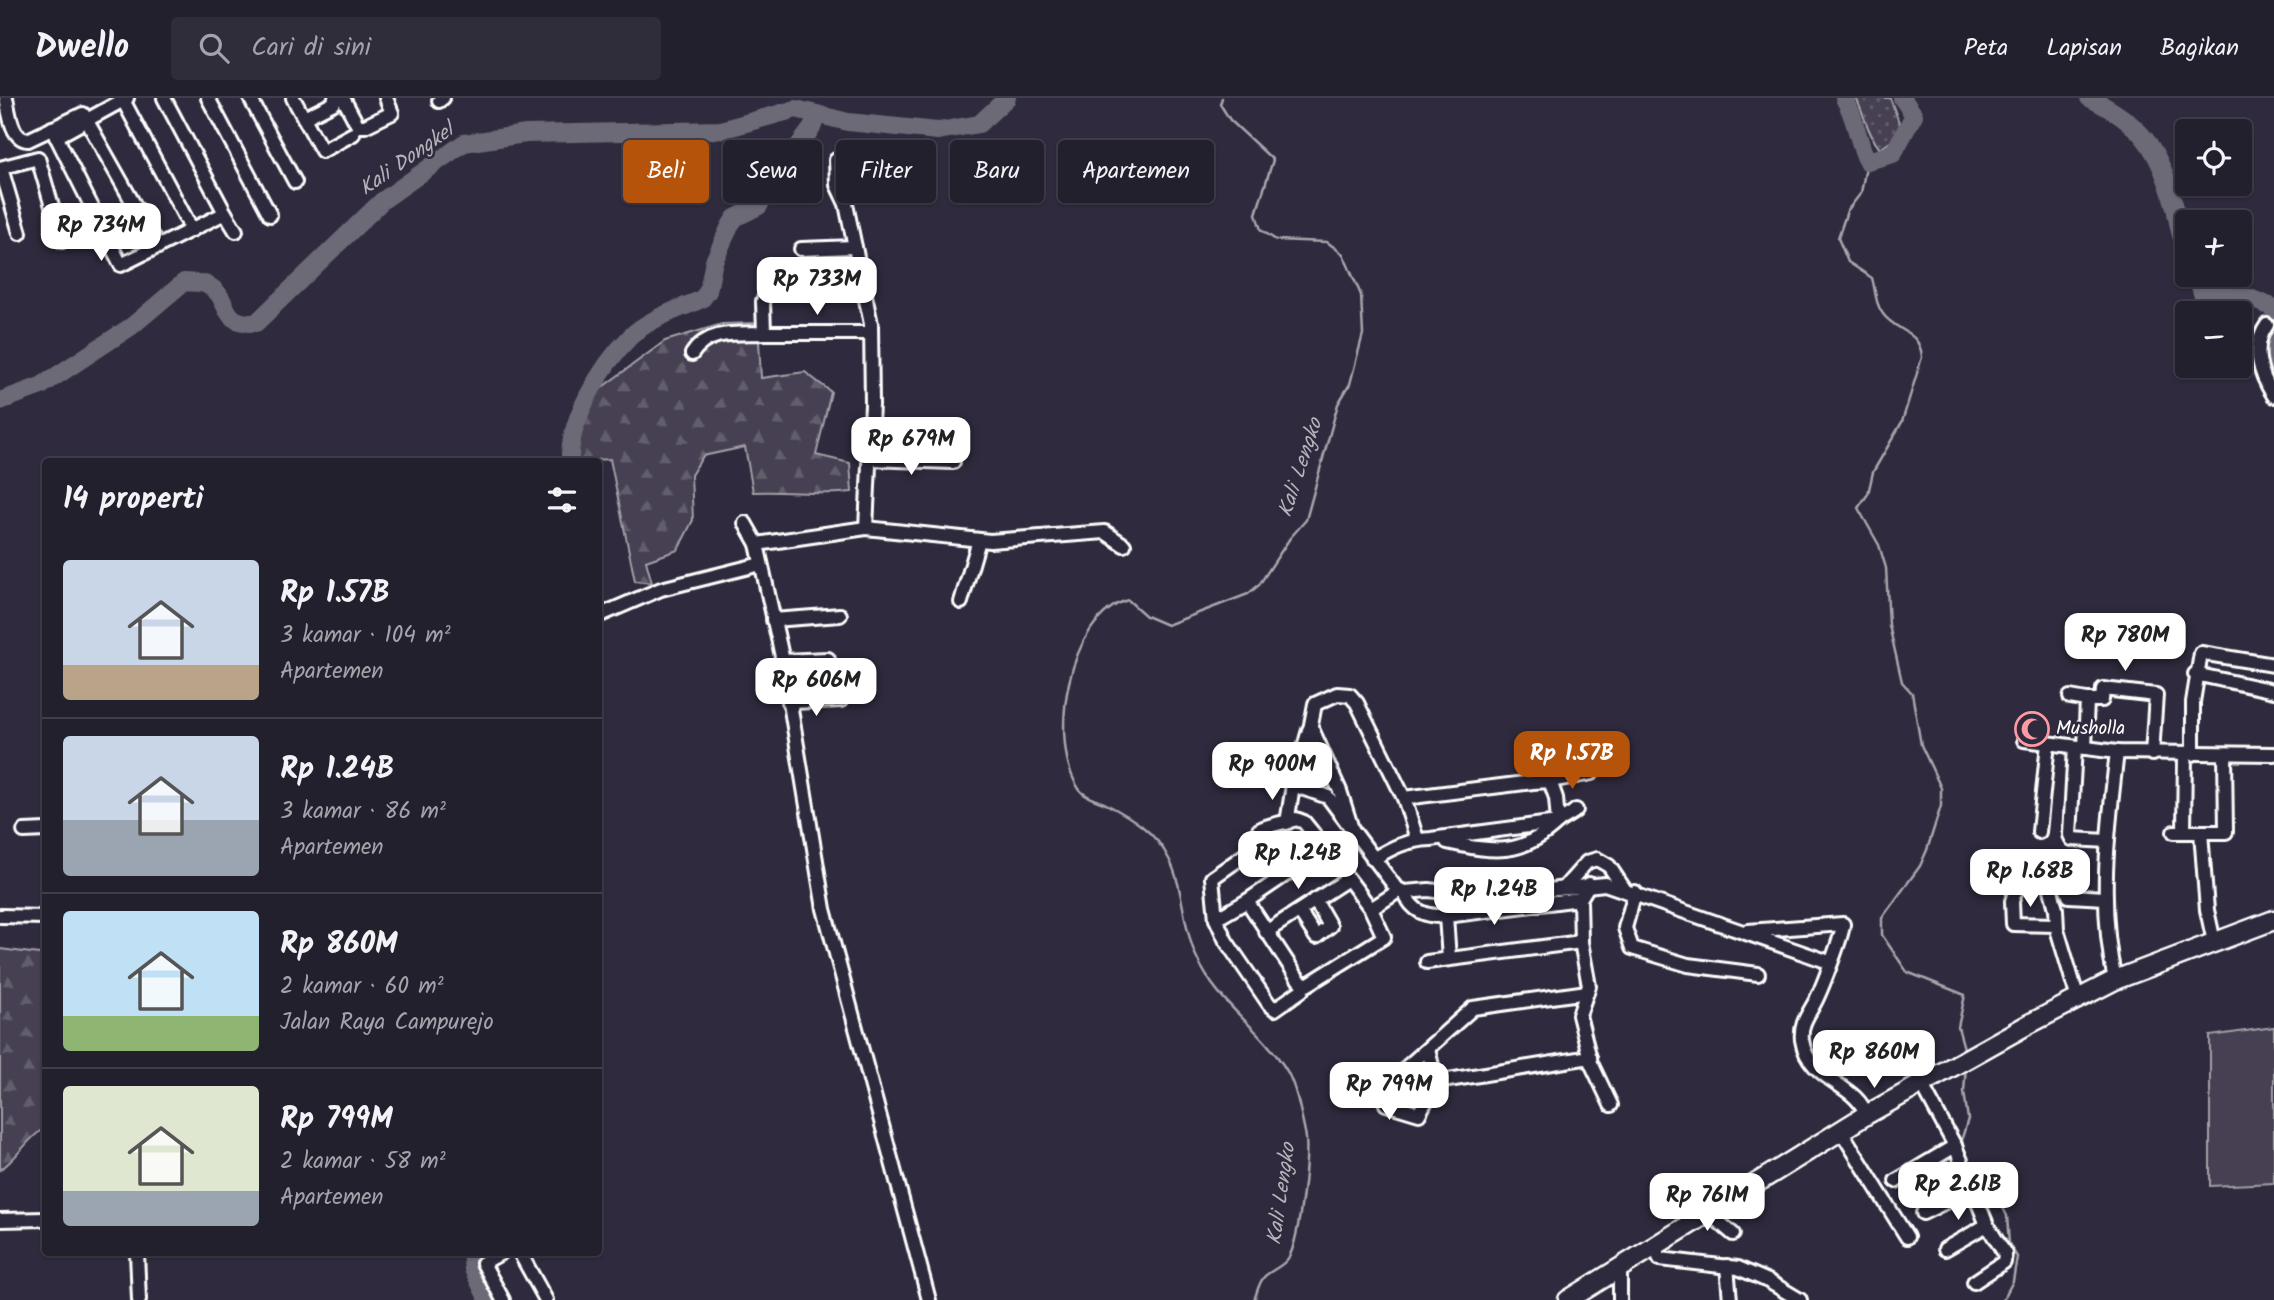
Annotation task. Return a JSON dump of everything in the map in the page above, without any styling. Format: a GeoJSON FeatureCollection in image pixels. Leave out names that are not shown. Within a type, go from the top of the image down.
{"type":"FeatureCollection","features":[{"type":"Feature","properties":{"kind":"main road"},"geometry":{"type":"LineString","coordinates":[[1568,1300],[1921,1083],[2115,980],[2274,920]]}},
{"type":"Feature","properties":{"kind":"street"},"geometry":{"type":"LineString","coordinates":[[6,98],[16,135],[21,140],[54,132],[81,113],[158,247]]}},
{"type":"Feature","properties":{"kind":"street"},"geometry":{"type":"LineString","coordinates":[[164,98],[236,231]]}},
{"type":"Feature","properties":{"kind":"street"},"geometry":{"type":"LineString","coordinates":[[208,98],[270,215]]}},
{"type":"Feature","properties":{"kind":"street"},"geometry":{"type":"LineString","coordinates":[[250,98],[295,182]]}},
{"type":"Feature","properties":{"kind":"street"},"geometry":{"type":"LineString","coordinates":[[293,98],[321,151],[353,134]]}},
{"type":"Feature","properties":{"kind":"street"},"geometry":{"type":"LineString","coordinates":[[304,118],[334,103],[335,98]]}},
{"type":"Feature","properties":{"kind":"street"},"geometry":{"type":"LineString","coordinates":[[343,98],[358,126],[365,126],[392,113],[386,98]]}},
{"type":"Feature","properties":{"kind":"street"},"geometry":{"type":"LineString","coordinates":[[86,120],[125,99],[192,230]]}},
{"type":"Feature","properties":{"kind":"street"},"geometry":{"type":"LineString","coordinates":[[54,132],[120,264],[225,213]]}},
{"type":"Feature","properties":{"kind":"street"},"geometry":{"type":"LineString","coordinates":[[20,233],[1,168],[38,158],[62,241]]}},
{"type":"Feature","properties":{"kind":"street"},"geometry":{"type":"LineString","coordinates":[[846,203],[865,289],[871,333],[866,528]]}},
{"type":"Feature","properties":{"kind":"street"},"geometry":{"type":"LineString","coordinates":[[801,249],[855,247]]}},
{"type":"Feature","properties":{"kind":"street"},"geometry":{"type":"LineString","coordinates":[[764,334],[763,300],[768,290],[865,289]]}},
{"type":"Feature","properties":{"kind":"street"},"geometry":{"type":"LineString","coordinates":[[2267,325],[2258,347],[2259,362],[2274,396]]}},
{"type":"Feature","properties":{"kind":"street"},"geometry":{"type":"LineString","coordinates":[[692,354],[714,336],[871,333]]}},
{"type":"Feature","properties":{"kind":"street"},"geometry":{"type":"LineString","coordinates":[[869,458],[953,462]]}},
{"type":"Feature","properties":{"kind":"street"},"geometry":{"type":"LineString","coordinates":[[745,523],[757,544],[783,661],[825,917],[929,1300]]}},
{"type":"Feature","properties":{"kind":"street"},"geometry":{"type":"LineString","coordinates":[[757,544],[866,528],[979,540],[1105,533],[1124,545]]}},
{"type":"Feature","properties":{"kind":"street"},"geometry":{"type":"LineString","coordinates":[[961,602],[979,540]]}},
{"type":"Feature","properties":{"kind":"street"},"geometry":{"type":"LineString","coordinates":[[602,614],[661,589],[761,565]]}},
{"type":"Feature","properties":{"kind":"street"},"geometry":{"type":"LineString","coordinates":[[774,620],[840,615]]}},
{"type":"Feature","properties":{"kind":"street"},"geometry":{"type":"LineString","coordinates":[[2225,754],[2232,832],[2179,832],[2195,674],[2202,652],[2274,665]]}},
{"type":"Feature","properties":{"kind":"street"},"geometry":{"type":"LineString","coordinates":[[783,661],[828,659]]}},
{"type":"Feature","properties":{"kind":"street"},"geometry":{"type":"LineString","coordinates":[[2195,674],[2274,691]]}},
{"type":"Feature","properties":{"kind":"street"},"geometry":{"type":"LineString","coordinates":[[2070,698],[2102,700],[2104,689],[2155,695],[2152,754]]}},
{"type":"Feature","properties":{"kind":"street"},"geometry":{"type":"LineString","coordinates":[[1284,824],[1315,704],[1337,694],[1350,695],[1357,702],[1404,798],[1417,839]]}},
{"type":"Feature","properties":{"kind":"street"},"geometry":{"type":"LineString","coordinates":[[789,702],[841,700]]}},
{"type":"Feature","properties":{"kind":"street"},"geometry":{"type":"LineString","coordinates":[[2087,700],[2070,835],[2072,839],[2107,841]]}},
{"type":"Feature","properties":{"kind":"street"},"geometry":{"type":"LineString","coordinates":[[1310,730],[1334,779],[1352,829]]}},
{"type":"Feature","properties":{"kind":"street"},"geometry":{"type":"LineString","coordinates":[[2024,740],[2152,754],[2274,754]]}},
{"type":"Feature","properties":{"kind":"street"},"geometry":{"type":"LineString","coordinates":[[2039,832],[2048,743]]}},
{"type":"Feature","properties":{"kind":"street"},"geometry":{"type":"LineString","coordinates":[[2115,980],[2108,946],[2105,898],[2107,841],[2117,752]]}},
{"type":"Feature","properties":{"kind":"street"},"geometry":{"type":"LineString","coordinates":[[1404,798],[1549,781],[1592,773]]}},
{"type":"Feature","properties":{"kind":"street"},"geometry":{"type":"LineString","coordinates":[[1328,797],[1334,779]]}},
{"type":"Feature","properties":{"kind":"street"},"geometry":{"type":"LineString","coordinates":[[1549,781],[1556,798],[1558,822]]}},
{"type":"Feature","properties":{"kind":"street"},"geometry":{"type":"LineString","coordinates":[[1293,785],[1328,797],[1373,859],[1402,891],[1410,906],[1424,914],[1446,916],[1589,884],[1630,891],[1696,918],[1829,962]]}},
{"type":"Feature","properties":{"kind":"street"},"geometry":{"type":"LineString","coordinates":[[1433,839],[1507,850],[1532,844],[1576,810]]}},
{"type":"Feature","properties":{"kind":"street"},"geometry":{"type":"LineString","coordinates":[[1296,819],[1304,822],[1371,909],[1384,937],[1303,985],[1302,990],[1275,1009],[1269,1004],[1226,941],[1216,919],[1212,878],[1265,841],[1284,824],[1296,819]]}},
{"type":"Feature","properties":{"kind":"street"},"geometry":{"type":"LineString","coordinates":[[1373,859],[1408,840],[1558,822]]}},
{"type":"Feature","properties":{"kind":"street"},"geometry":{"type":"LineString","coordinates":[[24,831],[42,830]]}},
{"type":"Feature","properties":{"kind":"street"},"geometry":{"type":"LineString","coordinates":[[2202,832],[2207,911],[2214,942]]}},
{"type":"Feature","properties":{"kind":"street"},"geometry":{"type":"LineString","coordinates":[[1216,919],[1325,848]]}},
{"type":"Feature","properties":{"kind":"street"},"geometry":{"type":"LineString","coordinates":[[1564,888],[1587,862],[1597,859],[1609,866],[1630,891],[1625,928],[1632,948],[1688,965],[1758,974]]}},
{"type":"Feature","properties":{"kind":"street"},"geometry":{"type":"LineString","coordinates":[[2056,925],[2017,926],[2010,919],[2019,876],[2046,873],[2050,878],[2049,893],[2055,906],[2056,925],[2078,999]]}},
{"type":"Feature","properties":{"kind":"street"},"geometry":{"type":"LineString","coordinates":[[2050,878],[2063,880],[2069,897],[2105,898]]}},
{"type":"Feature","properties":{"kind":"street"},"geometry":{"type":"LineString","coordinates":[[1266,932],[1348,879]]}},
{"type":"Feature","properties":{"kind":"street"},"geometry":{"type":"LineString","coordinates":[[1589,884],[1580,899],[1581,942],[1589,986],[1579,1014],[1590,1057],[1611,1105]]}},
{"type":"Feature","properties":{"kind":"street"},"geometry":{"type":"LineString","coordinates":[[1371,909],[1402,891],[1429,890],[1525,900],[1580,899]]}},
{"type":"Feature","properties":{"kind":"street"},"geometry":{"type":"LineString","coordinates":[[1299,911],[1316,937],[1330,926],[1315,900]]}},
{"type":"Feature","properties":{"kind":"street"},"geometry":{"type":"LineString","coordinates":[[1247,901],[1303,985]]}},
{"type":"Feature","properties":{"kind":"street"},"geometry":{"type":"LineString","coordinates":[[0,916],[42,917]]}},
{"type":"Feature","properties":{"kind":"street"},"geometry":{"type":"LineString","coordinates":[[1446,916],[1449,959]]}},
{"type":"Feature","properties":{"kind":"street"},"geometry":{"type":"LineString","coordinates":[[1744,932],[1841,922],[1844,926],[1816,1000],[1803,1021],[1802,1040],[1807,1056],[1819,1071],[1863,1102],[1866,1115]]}},
{"type":"Feature","properties":{"kind":"street"},"geometry":{"type":"LineString","coordinates":[[1427,962],[1581,942]]}},
{"type":"Feature","properties":{"kind":"street"},"geometry":{"type":"LineString","coordinates":[[1428,1049],[1436,1082],[1419,1114],[1386,1104],[1398,1078],[1408,1066],[1473,1008],[1587,992]]}},
{"type":"Feature","properties":{"kind":"street"},"geometry":{"type":"LineString","coordinates":[[1408,1066],[1436,1082],[1590,1057]]}},
{"type":"Feature","properties":{"kind":"street"},"geometry":{"type":"LineString","coordinates":[[1921,1083],[1955,1146],[1987,1225],[2005,1260],[1974,1282]]}},
{"type":"Feature","properties":{"kind":"street"},"geometry":{"type":"LineString","coordinates":[[1841,1131],[1907,1237]]}},
{"type":"Feature","properties":{"kind":"street"},"geometry":{"type":"LineString","coordinates":[[1896,1181],[1955,1146]]}},
{"type":"Feature","properties":{"kind":"street"},"geometry":{"type":"LineString","coordinates":[[1923,1213],[1972,1189]]}},
{"type":"Feature","properties":{"kind":"street"},"geometry":{"type":"LineString","coordinates":[[1714,1209],[1719,1222],[1733,1234]]}},
{"type":"Feature","properties":{"kind":"street"},"geometry":{"type":"LineString","coordinates":[[0,1220],[42,1219]]}},
{"type":"Feature","properties":{"kind":"street"},"geometry":{"type":"LineString","coordinates":[[1945,1249],[1987,1225]]}},
{"type":"Feature","properties":{"kind":"street"},"geometry":{"type":"LineString","coordinates":[[1654,1246],[1660,1259],[1727,1266],[1768,1281],[1800,1300]]}},
{"type":"Feature","properties":{"kind":"street"},"geometry":{"type":"LineString","coordinates":[[137,1256],[139,1300]]}},
{"type":"Feature","properties":{"kind":"street"},"geometry":{"type":"LineString","coordinates":[[496,1256],[483,1263],[503,1300]]}},
{"type":"Feature","properties":{"kind":"street"},"geometry":{"type":"LineString","coordinates":[[522,1256],[546,1300]]}},
{"type":"Feature","properties":{"kind":"street"},"geometry":{"type":"LineString","coordinates":[[1727,1266],[1730,1300]]}},
{"type":"Feature","properties":{"kind":"street"},"geometry":{"type":"LineString","coordinates":[[1620,1267],[1620,1300]]}},
{"type":"Feature","properties":{"kind":"green space"},"geometry":{"type":"Polygon","coordinates":[[[1856,98],[1890,98],[1900,125],[1893,140],[1880,149],[1869,131],[1856,98]]]}},
{"type":"Feature","properties":{"kind":"green space"},"geometry":{"type":"Polygon","coordinates":[[[758,323],[761,378],[805,372],[831,392],[816,455],[850,463],[852,492],[753,492],[745,447],[703,456],[691,475],[693,520],[678,550],[646,561],[652,583],[635,581],[610,459],[567,458],[574,408],[665,341],[722,324],[758,323]]]}},
{"type":"Feature","properties":{"kind":"green space"},"geometry":{"type":"Polygon","coordinates":[[[0,949],[39,954],[42,952],[42,1130],[0,1170],[0,949]]]}},
{"type":"Feature","properties":{"kind":"green space"},"geometry":{"type":"Polygon","coordinates":[[[2274,1027],[2274,1183],[2210,1186],[2210,1036],[2274,1027]]]}},
{"type":"Feature","properties":{"kind":"waterway","name":"Kali Dongkel"},"geometry":{"type":"LineString","coordinates":[[0,401],[41,386],[132,326],[184,282],[207,285],[220,296],[235,319],[256,323],[382,201],[464,143],[526,134],[721,130],[796,109],[848,122],[938,131],[979,124],[1007,98]]}},
{"type":"Feature","properties":{"kind":"waterway","name":"Kali Lengko"},"geometry":{"type":"LineString","coordinates":[[1222,98],[1220,104],[1230,120],[1273,160],[1256,214],[1261,230],[1276,240],[1327,242],[1343,254],[1361,295],[1363,334],[1350,384],[1338,404],[1306,520],[1290,538],[1259,585],[1248,594],[1167,625],[1146,616],[1128,600],[1107,611],[1091,630],[1078,654],[1069,683],[1065,742],[1069,768],[1081,792],[1133,820],[1150,833],[1164,849],[1178,882],[1191,944],[1205,973],[1227,1002],[1276,1055],[1293,1085],[1306,1142],[1300,1215],[1289,1257],[1263,1278],[1254,1300]]}},
{"type":"Feature","properties":{"kind":"waterway"},"geometry":{"type":"LineString","coordinates":[[1844,98],[1867,161],[1893,154],[1914,115],[1902,98]]}},
{"type":"Feature","properties":{"kind":"waterway"},"geometry":{"type":"LineString","coordinates":[[2089,98],[2122,117],[2145,139],[2162,167],[2175,210]]}},
{"type":"Feature","properties":{"kind":"waterway"},"geometry":{"type":"LineString","coordinates":[[570,458],[574,429],[580,412],[608,363],[630,337],[645,325],[702,299],[708,291],[714,261],[730,226],[735,218],[759,206],[771,182],[812,128],[817,114]]}},
{"type":"Feature","properties":{"kind":"waterway"},"geometry":{"type":"LineString","coordinates":[[1867,161],[1861,193],[1847,211],[1838,238],[1848,262],[1872,278],[1880,310],[1888,320],[1917,341],[1922,357],[1902,422],[1873,472],[1868,494],[1858,508],[1879,545],[1886,568],[1889,625],[1902,682],[1912,693],[1921,745],[1941,788],[1941,806],[1927,850],[1920,866],[1882,918],[1882,935],[1907,972],[1965,995],[1958,1027],[1965,1052]]}},
{"type":"Feature","properties":{"kind":"waterway"},"geometry":{"type":"LineString","coordinates":[[2200,287],[2202,293],[2249,298],[2272,307],[2274,313]]}},
{"type":"Feature","properties":{"kind":"waterway"},"geometry":{"type":"LineString","coordinates":[[2274,334],[2263,354],[2274,367]]}},
{"type":"Feature","properties":{"kind":"waterway"},"geometry":{"type":"LineString","coordinates":[[1963,1149],[1962,1138],[1968,1119],[1964,1092],[1966,1066]]}},
{"type":"Feature","properties":{"kind":"waterway"},"geometry":{"type":"LineString","coordinates":[[1968,1161],[1982,1189],[1994,1188],[2007,1216],[2009,1244],[2017,1257],[2013,1281],[2003,1300]]}},
{"type":"Feature","properties":{"kind":"waterway"},"geometry":{"type":"LineString","coordinates":[[471,1256],[473,1269],[488,1300]]}},
{"type":"Feature","properties":{"kind":"place","name":"Musholla"},"geometry":{"type":"Point","coordinates":[2032,729]}}]}
